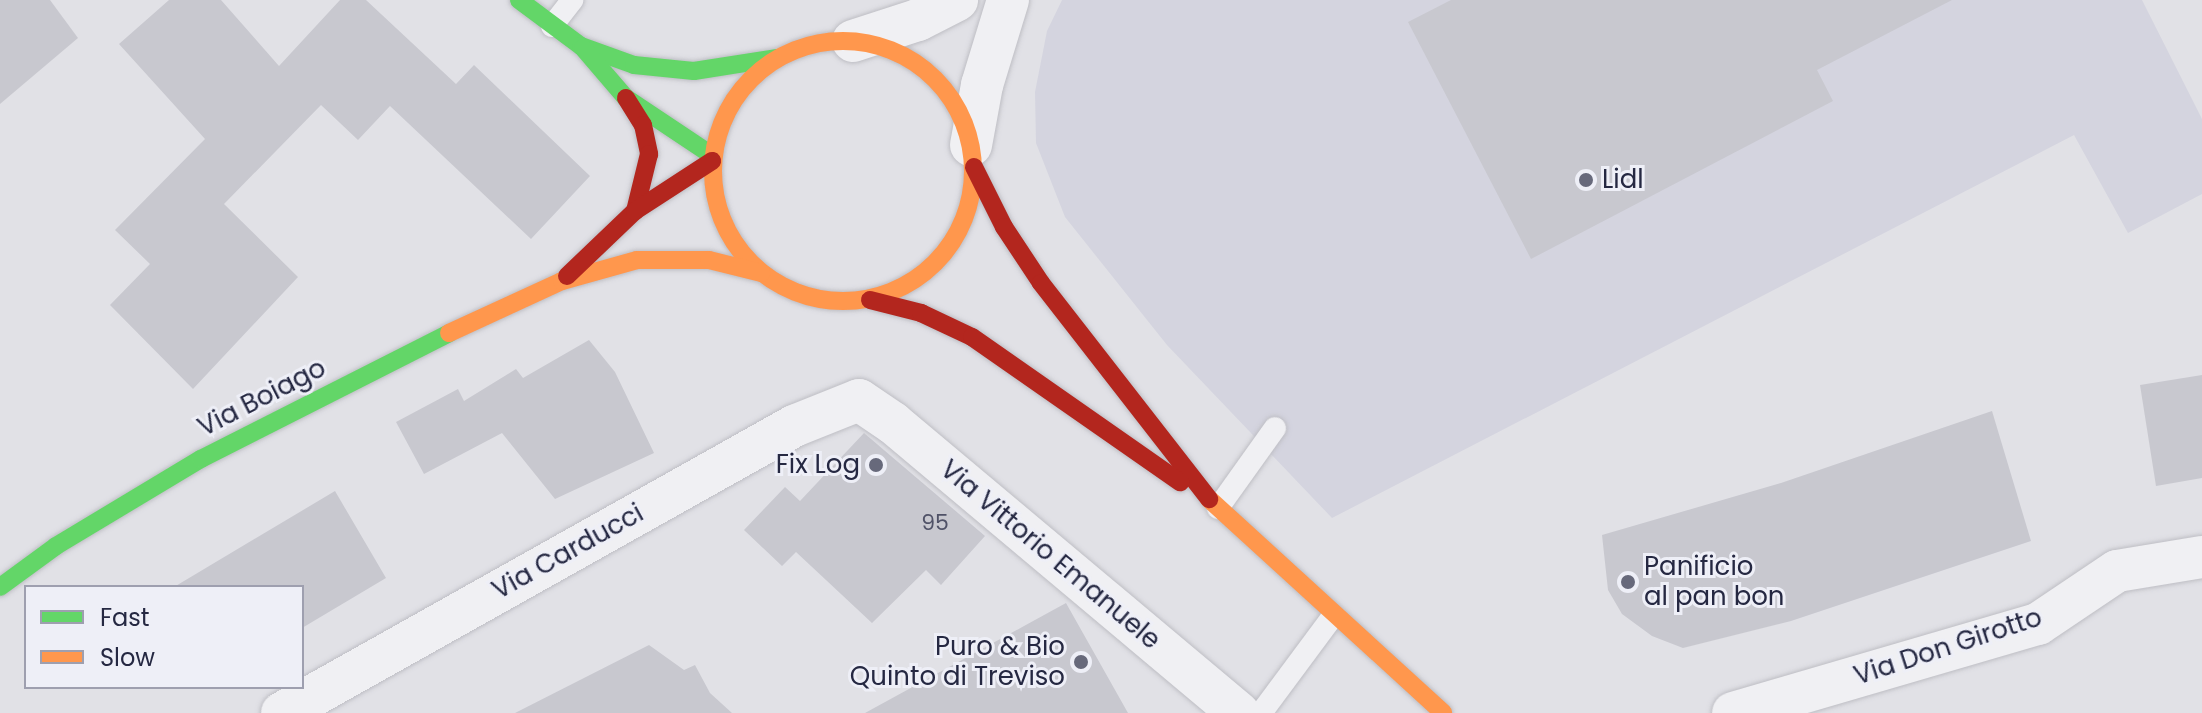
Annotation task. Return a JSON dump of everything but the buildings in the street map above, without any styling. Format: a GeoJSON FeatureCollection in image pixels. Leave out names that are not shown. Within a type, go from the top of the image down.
{"type":"FeatureCollection","features":[{"type":"Feature","properties":{"kind":"main road"},"geometry":{"type":"LineString","coordinates":[[519,0],[581,46],[626,98],[643,125],[649,154],[635,211]]}},
{"type":"Feature","properties":{"kind":"main road"},"geometry":{"type":"LineString","coordinates":[[581,46],[634,65],[694,71],[779,57],[802,47],[853,41],[886,48],[916,63],[947,95],[1004,227],[1041,283],[1215,505]]}},
{"type":"Feature","properties":{"kind":"main road"},"geometry":{"type":"LineString","coordinates":[[779,57],[741,89],[718,131],[712,158],[723,223],[738,250],[761,273],[794,292],[831,302],[870,300],[898,290],[946,253],[971,198],[973,156]]}},
{"type":"Feature","properties":{"kind":"main road"},"geometry":{"type":"LineString","coordinates":[[626,98],[712,158]]}},
{"type":"Feature","properties":{"kind":"main road","name":"Via Boiago"},"geometry":{"type":"LineString","coordinates":[[562,281],[635,211],[712,158]]}},
{"type":"Feature","properties":{"kind":"main road","name":"Via Boiago"},"geometry":{"type":"LineString","coordinates":[[0,587],[56,546],[201,459],[418,347],[562,281],[637,260],[709,260],[761,273]]}},
{"type":"Feature","properties":{"kind":"main road"},"geometry":{"type":"LineString","coordinates":[[870,300],[921,313],[972,337],[1215,505],[1333,616],[1443,713]]}},
{"type":"Feature","properties":{"kind":"street"},"geometry":{"type":"LineString","coordinates":[[853,41],[918,20],[957,0]]}},
{"type":"Feature","properties":{"kind":"street"},"geometry":{"type":"LineString","coordinates":[[973,156],[982,85],[1008,0]]}},
{"type":"Feature","properties":{"kind":"street","name":"Via Carducci"},"geometry":{"type":"LineString","coordinates":[[282,713],[794,426],[859,400]]}},
{"type":"Feature","properties":{"kind":"street","name":"Via Vittorio Emanuele"},"geometry":{"type":"LineString","coordinates":[[859,400],[893,423],[1239,713]]}},
{"type":"Feature","properties":{"kind":"street","name":"Via Don Girotto"},"geometry":{"type":"LineString","coordinates":[[1733,713],[2038,624],[2117,571],[2202,557]]}},
{"type":"Feature","properties":{"kind":"lane"},"geometry":{"type":"LineString","coordinates":[[552,26],[572,0]]}},
{"type":"Feature","properties":{"kind":"lane"},"geometry":{"type":"LineString","coordinates":[[1215,505],[1275,428]]}},
{"type":"Feature","properties":{"kind":"lane"},"geometry":{"type":"LineString","coordinates":[[1261,713],[1333,616]]}},
{"type":"Feature","properties":{"kind":"shaded area"},"geometry":{"type":"Polygon","coordinates":[[[1062,0],[2142,0],[2202,119],[2202,194],[2128,233],[2074,135],[1332,518],[1167,345],[1065,217],[1036,143],[1035,92],[1047,31],[1062,0]]]}},
{"type":"Feature","properties":{"kind":"traffic: fast"},"geometry":{"type":"LineString","coordinates":[[519,0],[581,46],[634,65],[694,71],[776,58]]}},
{"type":"Feature","properties":{"kind":"traffic: fast"},"geometry":{"type":"LineString","coordinates":[[583,48],[626,98],[713,156]]}},
{"type":"Feature","properties":{"kind":"traffic: fast"},"geometry":{"type":"LineString","coordinates":[[0,587],[56,546],[201,459],[449,333]]}},
{"type":"Feature","properties":{"kind":"traffic: slow"},"geometry":{"type":"LineString","coordinates":[[830,41],[856,41],[881,46],[904,56],[926,70],[944,88],[968,133],[973,171],[968,209],[958,232],[944,254],[926,272],[881,296],[856,301],[830,301],[805,296],[782,286],[760,272],[742,254],[718,209],[713,184],[713,158],[718,133],[728,110],[742,88],[760,70],[805,46],[830,41]]}},
{"type":"Feature","properties":{"kind":"traffic: slow"},"geometry":{"type":"LineString","coordinates":[[449,333],[562,281],[637,260],[709,260],[761,273]]}},
{"type":"Feature","properties":{"kind":"traffic: slow"},"geometry":{"type":"LineString","coordinates":[[1209,499],[1443,713]]}},
{"type":"Feature","properties":{"kind":"traffic: jam"},"geometry":{"type":"LineString","coordinates":[[626,98],[643,125],[649,154],[635,211]]}},
{"type":"Feature","properties":{"kind":"traffic: jam"},"geometry":{"type":"LineString","coordinates":[[567,276],[635,211],[712,161]]}},
{"type":"Feature","properties":{"kind":"traffic: jam"},"geometry":{"type":"LineString","coordinates":[[974,167],[1004,227],[1041,283],[1209,499]]}},
{"type":"Feature","properties":{"kind":"traffic: jam"},"geometry":{"type":"LineString","coordinates":[[870,300],[921,313],[972,337],[1180,482]]}},
{"type":"Feature","properties":{"kind":"place","name":"Lidl"},"geometry":{"type":"Point","coordinates":[1586,180]}},
{"type":"Feature","properties":{"kind":"place","name":"Fix Log"},"geometry":{"type":"Point","coordinates":[876,465]}},
{"type":"Feature","properties":{"kind":"place","name":"Panificio al pan bon"},"geometry":{"type":"Point","coordinates":[1628,582]}},
{"type":"Feature","properties":{"kind":"place","name":"Puro & Bio Quinto di Treviso"},"geometry":{"type":"Point","coordinates":[1081,662]}}]}
